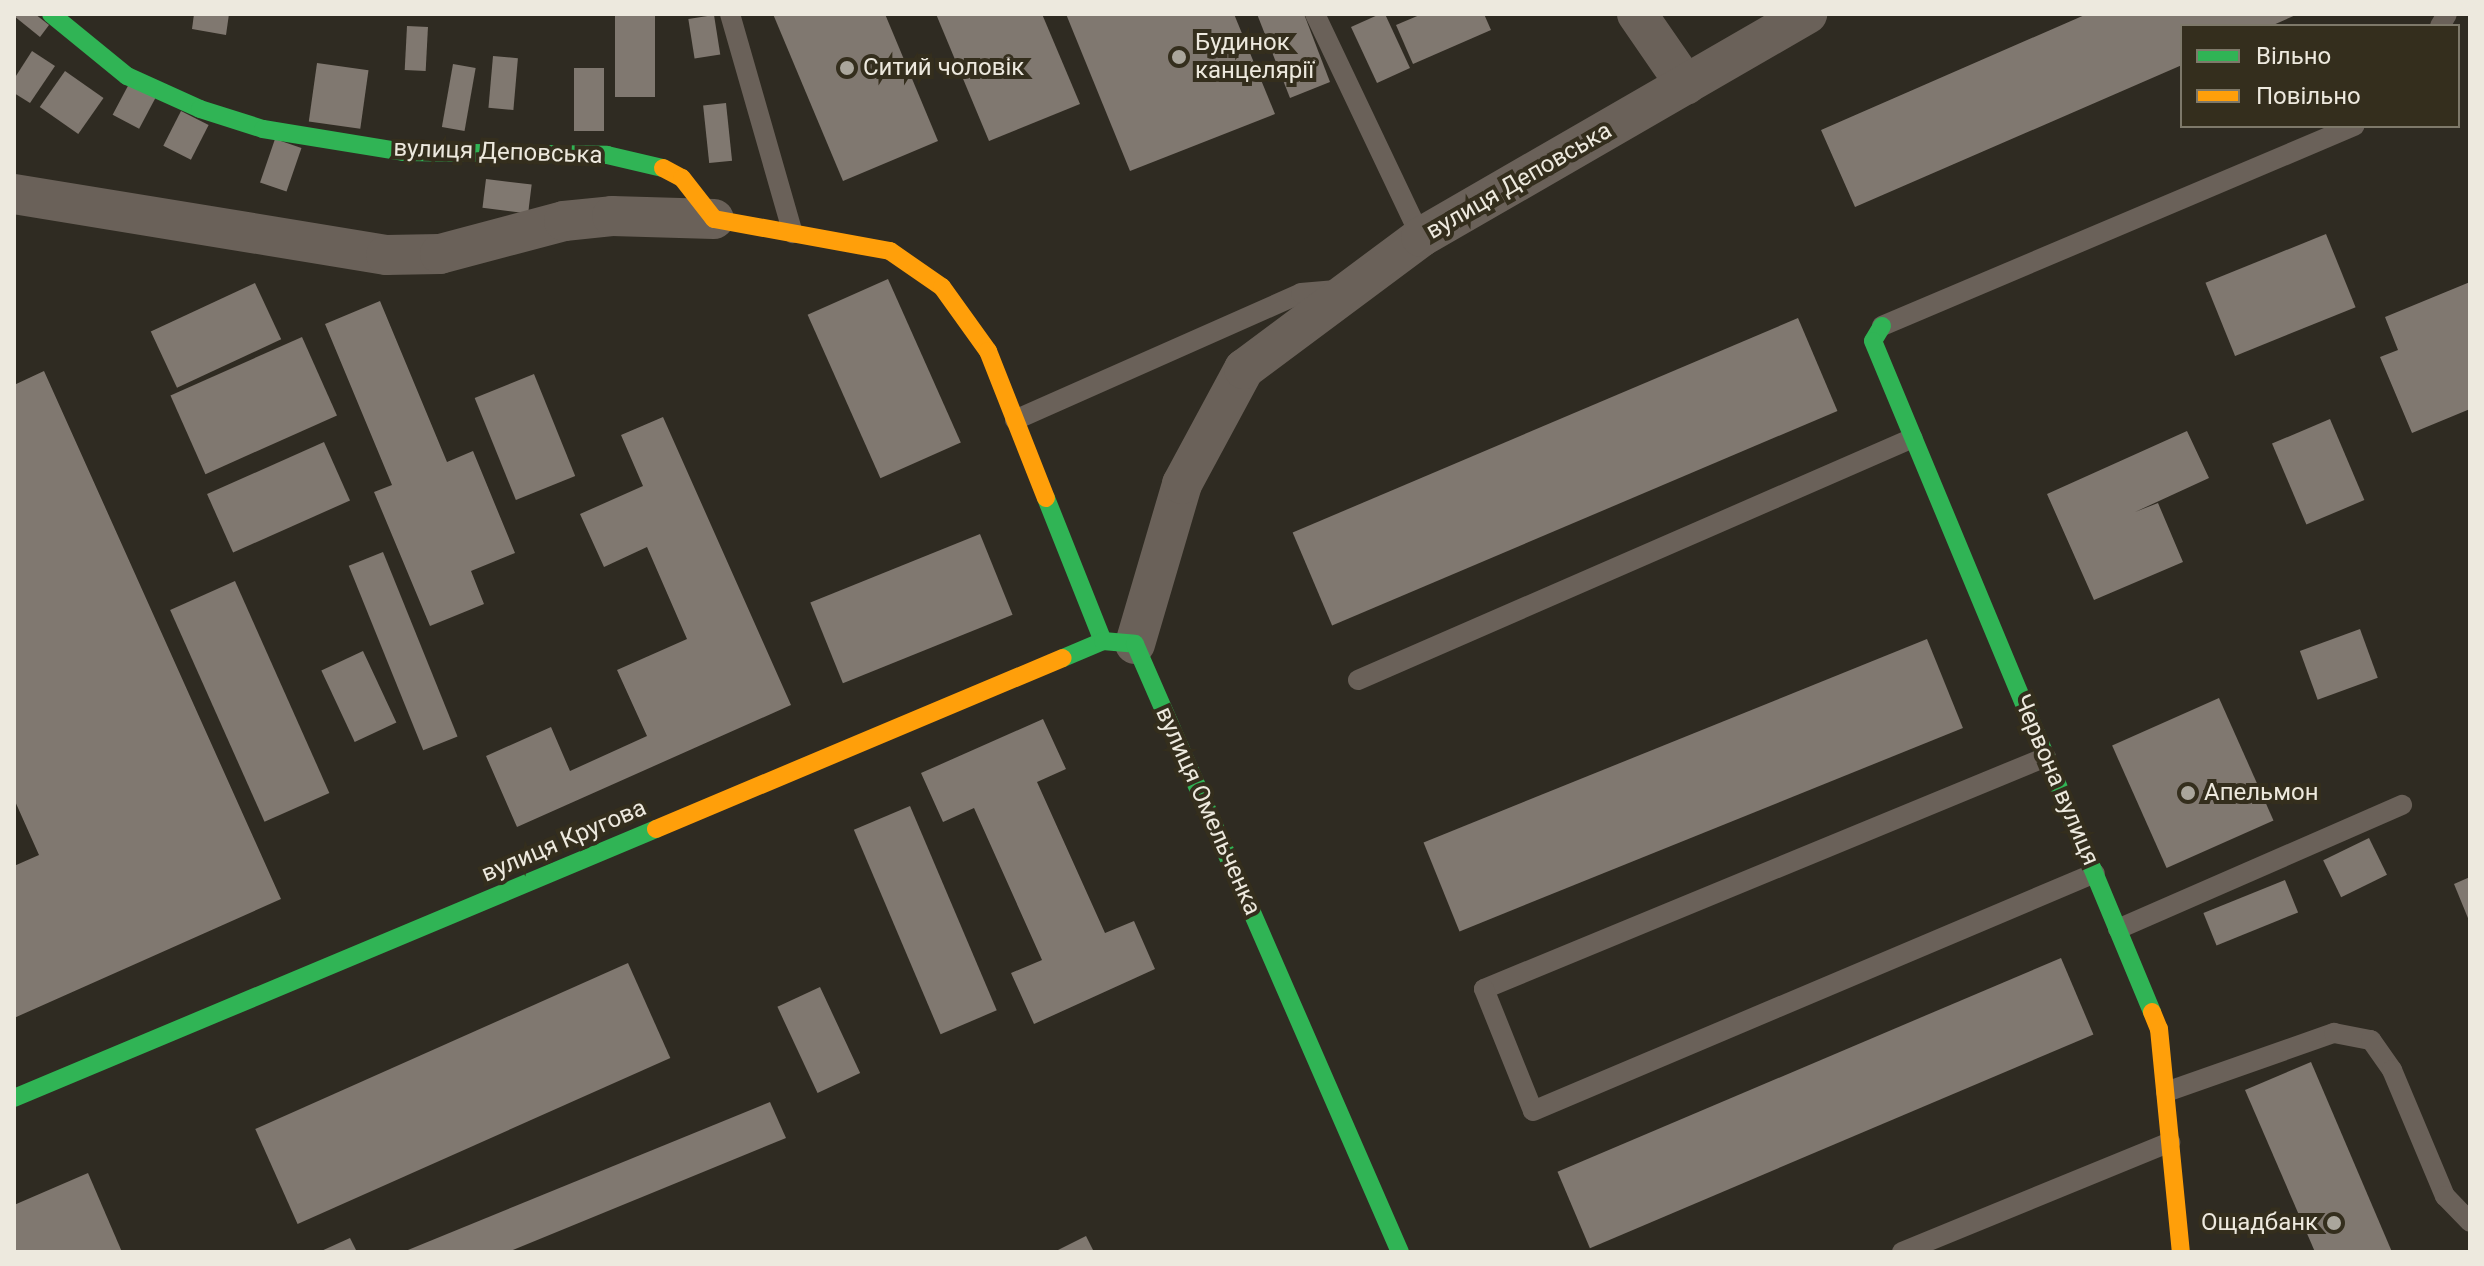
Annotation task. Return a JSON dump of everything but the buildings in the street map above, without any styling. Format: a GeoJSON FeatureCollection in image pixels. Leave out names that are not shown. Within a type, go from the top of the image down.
{"type":"FeatureCollection","features":[{"type":"Feature","properties":{"kind":"street","name":"вулиця Деповська"},"geometry":{"type":"LineString","coordinates":[[51,14],[127,76],[200,109],[263,129],[403,152],[607,155],[653,163],[682,178],[714,219]]}},
{"type":"Feature","properties":{"kind":"street"},"geometry":{"type":"LineString","coordinates":[[1637,14],[1686,85]]}},
{"type":"Feature","properties":{"kind":"street","name":"вулиця Деповська"},"geometry":{"type":"LineString","coordinates":[[1119,642],[1182,484],[1244,369],[1421,237],[1807,14]]}},
{"type":"Feature","properties":{"kind":"street"},"geometry":{"type":"LineString","coordinates":[[14,194],[386,255],[440,254],[564,221],[612,216],[714,219],[890,251],[942,287],[988,351],[1015,420],[1119,642]]}},
{"type":"Feature","properties":{"kind":"street","name":"Червона вулиця"},"geometry":{"type":"LineString","coordinates":[[1882,326],[1873,341],[2159,1029],[2181,1252]]}},
{"type":"Feature","properties":{"kind":"street","name":"вулиця Кругова"},"geometry":{"type":"LineString","coordinates":[[14,1098],[1119,642]]}},
{"type":"Feature","properties":{"kind":"street","name":"вулиця Омельченка"},"geometry":{"type":"LineString","coordinates":[[1119,642],[1400,1252]]}},
{"type":"Feature","properties":{"kind":"lane"},"geometry":{"type":"LineString","coordinates":[[730,14],[793,233]]}},
{"type":"Feature","properties":{"kind":"lane"},"geometry":{"type":"LineString","coordinates":[[1315,14],[1421,237]]}},
{"type":"Feature","properties":{"kind":"lane"},"geometry":{"type":"LineString","coordinates":[[1882,326],[2349,128]]}},
{"type":"Feature","properties":{"kind":"lane"},"geometry":{"type":"LineString","coordinates":[[1015,420],[1301,293],[1351,289]]}},
{"type":"Feature","properties":{"kind":"lane"},"geometry":{"type":"LineString","coordinates":[[1358,680],[1913,438]]}},
{"type":"Feature","properties":{"kind":"lane"},"geometry":{"type":"LineString","coordinates":[[2046,757],[1484,989],[1533,1111],[2095,873]]}},
{"type":"Feature","properties":{"kind":"lane"},"geometry":{"type":"LineString","coordinates":[[2118,929],[2402,805]]}},
{"type":"Feature","properties":{"kind":"lane"},"geometry":{"type":"LineString","coordinates":[[2166,1092],[2334,1033],[2371,1040],[2392,1070],[2445,1196],[2470,1222]]}},
{"type":"Feature","properties":{"kind":"lane"},"geometry":{"type":"LineString","coordinates":[[1902,1252],[2170,1142]]}},
{"type":"Feature","properties":{"kind":"traffic: fast"},"geometry":{"type":"LineString","coordinates":[[51,14],[127,76],[200,109],[263,129],[403,152],[607,155],[663,168]]}},
{"type":"Feature","properties":{"kind":"traffic: fast"},"geometry":{"type":"LineString","coordinates":[[1882,326],[1873,341],[2152,1012]]}},
{"type":"Feature","properties":{"kind":"traffic: fast"},"geometry":{"type":"LineString","coordinates":[[1046,498],[1103,641]]}},
{"type":"Feature","properties":{"kind":"traffic: fast"},"geometry":{"type":"LineString","coordinates":[[1063,658],[1103,641],[1135,644],[1400,1252]]}},
{"type":"Feature","properties":{"kind":"traffic: fast"},"geometry":{"type":"LineString","coordinates":[[14,1098],[656,829]]}},
{"type":"Feature","properties":{"kind":"traffic: slow"},"geometry":{"type":"LineString","coordinates":[[663,168],[682,178],[714,219],[890,251],[942,287],[988,351],[1046,498]]}},
{"type":"Feature","properties":{"kind":"traffic: slow"},"geometry":{"type":"LineString","coordinates":[[656,829],[1063,658]]}},
{"type":"Feature","properties":{"kind":"traffic: slow"},"geometry":{"type":"LineString","coordinates":[[2152,1012],[2159,1029],[2181,1252]]}},
{"type":"Feature","properties":{"kind":"place","name":"Будинок канцелярії"},"geometry":{"type":"Point","coordinates":[1179,57]}},
{"type":"Feature","properties":{"kind":"place","name":"Ситий чоловік"},"geometry":{"type":"Point","coordinates":[847,68]}},
{"type":"Feature","properties":{"kind":"place","name":"Апельмон"},"geometry":{"type":"Point","coordinates":[2188,793]}},
{"type":"Feature","properties":{"kind":"place","name":"Ощадбанк"},"geometry":{"type":"Point","coordinates":[2334,1223]}}]}
